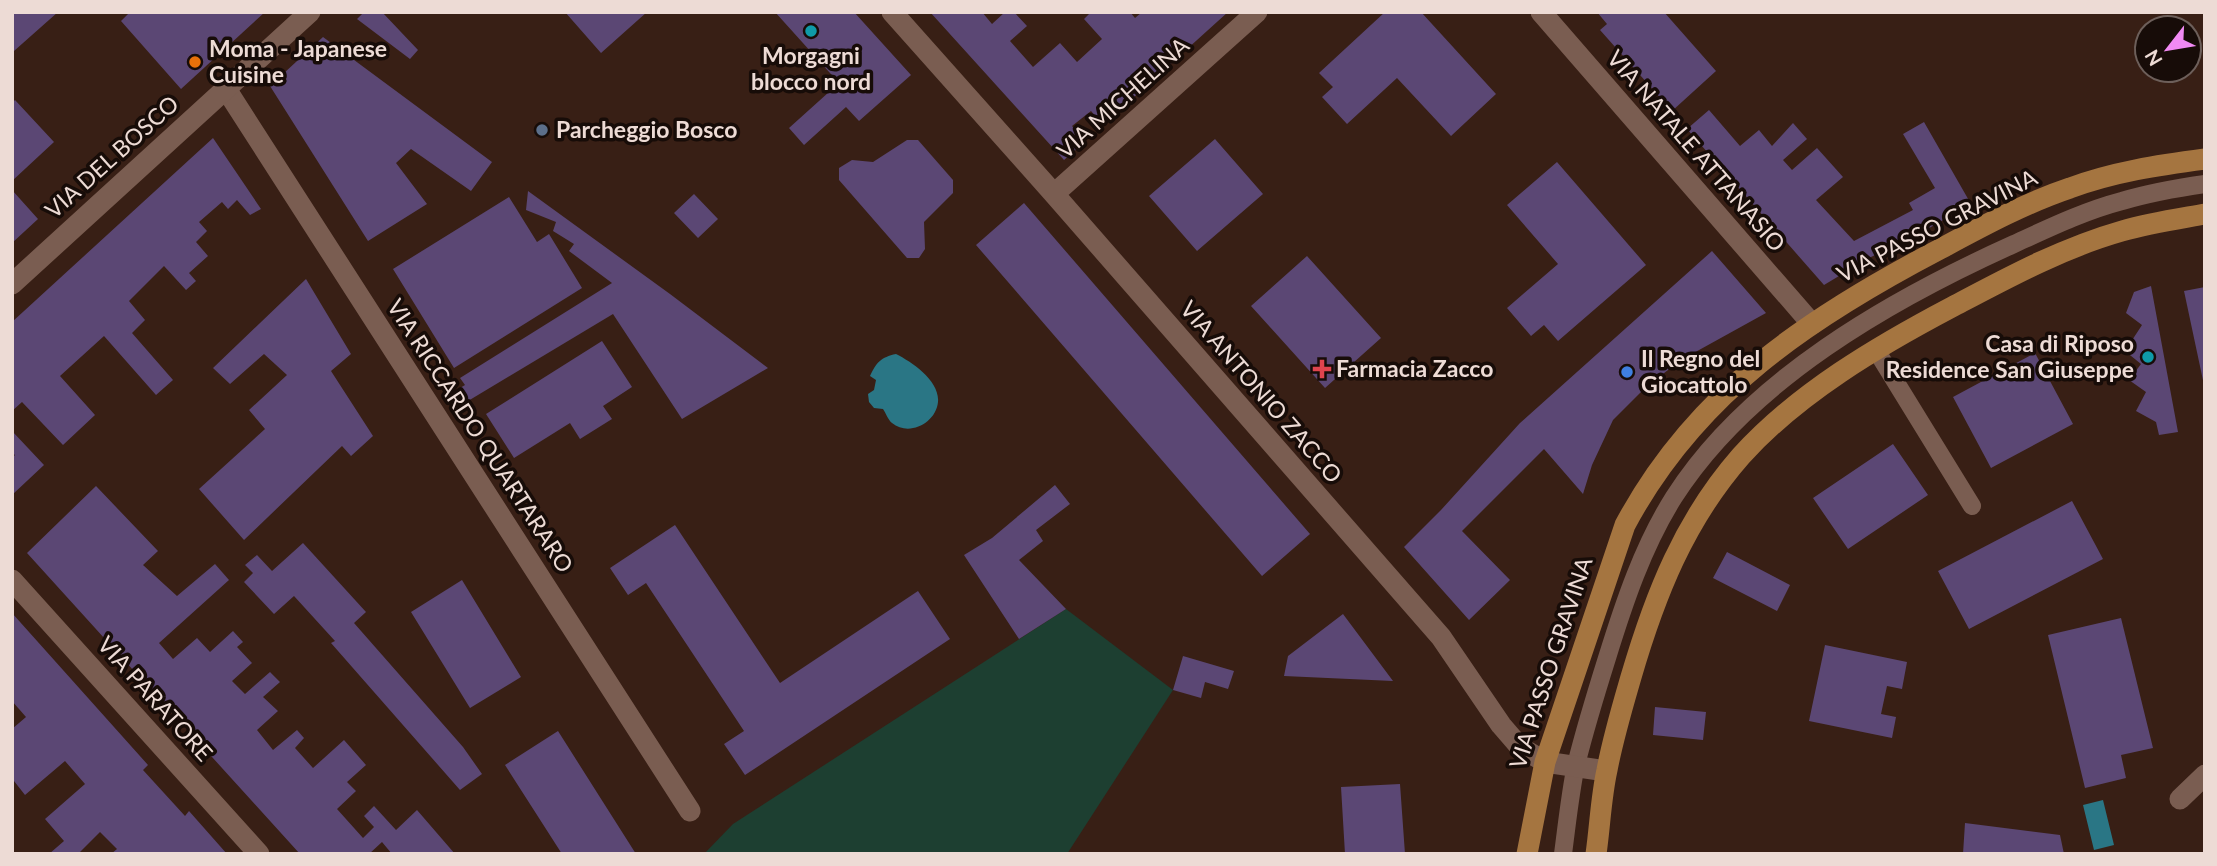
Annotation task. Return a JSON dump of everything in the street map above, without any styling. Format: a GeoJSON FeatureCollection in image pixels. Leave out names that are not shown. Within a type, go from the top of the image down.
{"type":"FeatureCollection","features":[{"type":"Feature","properties":{"kind":"main road","name":"VIA PASSO GRAVINA"},"geometry":{"type":"LineString","coordinates":[[1527,854],[1545,762],[1617,546],[1638,501],[1667,458],[1714,403],[1741,378],[1812,324],[1885,278],[1976,230],[2068,188],[2148,167],[2205,159]]}},
{"type":"Feature","properties":{"kind":"main road"},"geometry":{"type":"LineString","coordinates":[[1597,854],[1606,771],[1649,619],[1676,550],[1699,512],[1741,457],[1810,395],[1876,350],[2012,275],[2081,245],[2132,228],[2205,214]]}},
{"type":"Feature","properties":{"kind":"street","name":"VIA DEL BOSCO"},"geometry":{"type":"LineString","coordinates":[[12,284],[310,12]]}},
{"type":"Feature","properties":{"kind":"street","name":"VIA ANTONIO ZACCO"},"geometry":{"type":"LineString","coordinates":[[892,12],[1441,637],[1501,725],[1520,747],[1545,762],[1606,771]]}},
{"type":"Feature","properties":{"kind":"street","name":"VIA MICHELINA"},"geometry":{"type":"LineString","coordinates":[[1054,194],[1257,12]]}},
{"type":"Feature","properties":{"kind":"street","name":"VIA NATALE ATTANASIO"},"geometry":{"type":"LineString","coordinates":[[1541,12],[1812,324]]}},
{"type":"Feature","properties":{"kind":"street","name":"VIA RICCARDO QUARTARARO"},"geometry":{"type":"LineString","coordinates":[[226,89],[690,811]]}},
{"type":"Feature","properties":{"kind":"street","name":"VIA PARATORE"},"geometry":{"type":"LineString","coordinates":[[12,580],[259,854]]}},
{"type":"Feature","properties":{"kind":"street"},"geometry":{"type":"LineString","coordinates":[[2180,799],[2205,775]]}},
{"type":"Feature","properties":{"kind":"lane"},"geometry":{"type":"LineString","coordinates":[[1563,854],[1576,767],[1621,613],[1651,538],[1674,497],[1708,451],[1759,399],[1835,343],[1899,302],[1988,256],[2082,214],[2162,191],[2205,184]]}},
{"type":"Feature","properties":{"kind":"lane"},"geometry":{"type":"LineString","coordinates":[[1876,350],[1972,506]]}},
{"type":"Feature","properties":{"kind":"green space"},"geometry":{"type":"Polygon","coordinates":[[[1066,609],[1173,690],[1067,854],[704,854],[733,824],[1066,609]]]}},
{"type":"Feature","properties":{"kind":"water"},"geometry":{"type":"Polygon","coordinates":[[[896,354],[924,373],[935,387],[938,402],[936,410],[921,426],[906,429],[899,427],[891,422],[883,409],[874,408],[869,402],[868,394],[874,390],[876,380],[870,376],[872,371],[883,359],[896,354]]]}},
{"type":"Feature","properties":{"kind":"water"},"geometry":{"type":"Polygon","coordinates":[[[2103,800],[2114,845],[2094,850],[2083,805],[2103,800]]]}},
{"type":"Feature","properties":{"kind":"building"},"geometry":{"type":"Polygon","coordinates":[[[12,12],[58,12],[14,51],[12,12]]]}},
{"type":"Feature","properties":{"kind":"building"},"geometry":{"type":"Polygon","coordinates":[[[130,12],[265,12],[181,89],[121,21],[130,12]]]}},
{"type":"Feature","properties":{"kind":"building"},"geometry":{"type":"Polygon","coordinates":[[[364,12],[382,12],[418,50],[410,59],[357,19],[364,12]]]}},
{"type":"Feature","properties":{"kind":"building"},"geometry":{"type":"Polygon","coordinates":[[[565,12],[647,12],[601,53],[565,12]]]}},
{"type":"Feature","properties":{"kind":"building"},"geometry":{"type":"Polygon","coordinates":[[[775,12],[854,12],[911,75],[859,121],[846,107],[804,145],[789,128],[839,83],[775,12]]]}},
{"type":"Feature","properties":{"kind":"building"},"geometry":{"type":"Polygon","coordinates":[[[930,12],[982,12],[992,24],[1005,12],[1014,12],[1027,26],[1010,41],[1033,67],[1060,43],[1077,62],[1102,39],[1084,19],[1091,12],[1130,12],[1135,18],[1142,12],[1228,12],[1103,125],[1091,111],[1072,126],[1086,141],[1064,160],[930,12]]]}},
{"type":"Feature","properties":{"kind":"building"},"geometry":{"type":"Polygon","coordinates":[[[1385,12],[1421,12],[1496,94],[1451,136],[1397,78],[1347,124],[1322,97],[1333,87],[1319,73],[1385,12]]]}},
{"type":"Feature","properties":{"kind":"building"},"geometry":{"type":"Polygon","coordinates":[[[1597,12],[1664,12],[1716,71],[1672,111],[1600,30],[1607,24],[1597,12]]]}},
{"type":"Feature","properties":{"kind":"building"},"geometry":{"type":"Polygon","coordinates":[[[323,37],[492,162],[471,191],[411,149],[396,163],[427,204],[368,241],[270,86],[323,37]]]}},
{"type":"Feature","properties":{"kind":"building"},"geometry":{"type":"Polygon","coordinates":[[[15,100],[54,142],[12,181],[12,103],[15,100]]]}},
{"type":"Feature","properties":{"kind":"building"},"geometry":{"type":"Polygon","coordinates":[[[1709,110],[1740,146],[1759,130],[1772,146],[1793,123],[1807,139],[1783,160],[1792,170],[1817,148],[1843,177],[1816,200],[1854,241],[1913,210],[1909,203],[1935,188],[1903,134],[1924,122],[1971,204],[1824,285],[1687,129],[1709,110]]]}},
{"type":"Feature","properties":{"kind":"building"},"geometry":{"type":"Polygon","coordinates":[[[213,138],[261,209],[250,215],[237,200],[228,209],[222,202],[199,222],[207,231],[196,242],[208,256],[189,273],[196,281],[186,290],[164,266],[129,301],[145,320],[132,333],[173,380],[156,395],[104,336],[60,376],[95,415],[63,445],[22,402],[12,411],[12,322],[213,138]]]}},
{"type":"Feature","properties":{"kind":"building"},"geometry":{"type":"Polygon","coordinates":[[[1215,139],[1263,194],[1197,251],[1149,196],[1215,139]]]}},
{"type":"Feature","properties":{"kind":"building"},"geometry":{"type":"Polygon","coordinates":[[[907,140],[918,140],[953,180],[953,193],[924,222],[925,249],[919,258],[907,258],[839,180],[839,168],[852,160],[873,162],[907,140]]]}},
{"type":"Feature","properties":{"kind":"building"},"geometry":{"type":"Polygon","coordinates":[[[1557,162],[1646,265],[1558,341],[1544,325],[1531,336],[1507,308],[1558,264],[1507,205],[1557,162]]]}},
{"type":"Feature","properties":{"kind":"building"},"geometry":{"type":"Polygon","coordinates":[[[12,190],[38,219],[12,243],[12,190]]]}},
{"type":"Feature","properties":{"kind":"building"},"geometry":{"type":"Polygon","coordinates":[[[528,191],[768,368],[682,419],[613,314],[468,401],[460,388],[465,385],[460,378],[612,283],[569,251],[574,244],[553,231],[556,222],[526,210],[528,191]]]}},
{"type":"Feature","properties":{"kind":"building"},"geometry":{"type":"Polygon","coordinates":[[[694,194],[718,219],[698,238],[674,213],[694,194]]]}},
{"type":"Feature","properties":{"kind":"building"},"geometry":{"type":"Polygon","coordinates":[[[509,197],[537,242],[549,234],[582,288],[454,368],[393,269],[509,197]]]}},
{"type":"Feature","properties":{"kind":"building"},"geometry":{"type":"Polygon","coordinates":[[[1024,203],[1310,534],[1262,576],[976,245],[1024,203]]]}},
{"type":"Feature","properties":{"kind":"building"},"geometry":{"type":"Polygon","coordinates":[[[1712,251],[1766,313],[1681,360],[1646,387],[1613,420],[1592,465],[1583,494],[1544,449],[1462,531],[1510,580],[1469,620],[1404,547],[1520,423],[1712,251]]]}},
{"type":"Feature","properties":{"kind":"building"},"geometry":{"type":"Polygon","coordinates":[[[1307,256],[1381,338],[1325,388],[1251,306],[1307,256]]]}},
{"type":"Feature","properties":{"kind":"building"},"geometry":{"type":"Polygon","coordinates":[[[306,279],[351,354],[331,371],[373,436],[351,456],[342,446],[244,540],[199,489],[265,429],[249,410],[287,375],[264,354],[230,384],[213,368],[306,279]]]}},
{"type":"Feature","properties":{"kind":"building","name":"Casa di Riposo Residence San Giuseppe"},"geometry":{"type":"Polygon","coordinates":[[[2151,286],[2178,432],[2159,435],[2156,422],[2136,411],[2146,392],[2129,380],[2141,364],[2125,351],[2142,325],[2126,313],[2134,292],[2151,286]]]}},
{"type":"Feature","properties":{"kind":"building"},"geometry":{"type":"Polygon","coordinates":[[[2205,287],[2205,385],[2204,385],[2184,291],[2205,287]]]}},
{"type":"Feature","properties":{"kind":"building"},"geometry":{"type":"Polygon","coordinates":[[[602,341],[632,387],[603,406],[612,419],[580,439],[570,423],[514,458],[486,414],[602,341]]]}},
{"type":"Feature","properties":{"kind":"building"},"geometry":{"type":"Polygon","coordinates":[[[2035,353],[2073,424],[1991,468],[1953,397],[2035,353]]]}},
{"type":"Feature","properties":{"kind":"building"},"geometry":{"type":"Polygon","coordinates":[[[12,431],[44,465],[12,495],[12,458],[15,455],[12,453],[12,431]]]}},
{"type":"Feature","properties":{"kind":"building"},"geometry":{"type":"Polygon","coordinates":[[[1893,444],[1928,495],[1848,549],[1813,498],[1893,444]]]}},
{"type":"Feature","properties":{"kind":"building"},"geometry":{"type":"Polygon","coordinates":[[[1055,485],[1070,504],[1036,530],[1043,541],[1019,560],[1066,609],[1019,639],[964,555],[992,538],[1055,485]]]}},
{"type":"Feature","properties":{"kind":"building"},"geometry":{"type":"Polygon","coordinates":[[[96,486],[158,551],[143,565],[177,596],[215,564],[229,580],[159,643],[173,659],[197,638],[210,652],[233,631],[243,642],[237,647],[252,663],[232,681],[245,694],[270,672],[280,682],[263,697],[278,711],[257,730],[273,750],[297,730],[304,738],[295,748],[313,768],[344,740],[366,765],[347,782],[356,791],[337,809],[363,838],[374,827],[364,816],[374,806],[396,830],[417,810],[455,854],[392,854],[382,842],[369,854],[300,854],[27,553],[96,486]]]}},
{"type":"Feature","properties":{"kind":"building"},"geometry":{"type":"Polygon","coordinates":[[[2072,501],[2103,559],[1969,629],[1938,571],[2072,501]]]}},
{"type":"Feature","properties":{"kind":"building"},"geometry":{"type":"Polygon","coordinates":[[[675,525],[780,683],[918,591],[950,639],[745,775],[724,744],[744,731],[646,583],[628,595],[610,568],[675,525]]]}},
{"type":"Feature","properties":{"kind":"building"},"geometry":{"type":"Polygon","coordinates":[[[303,543],[366,612],[354,623],[463,747],[482,774],[460,790],[331,643],[335,641],[294,596],[274,614],[244,582],[253,573],[245,565],[257,555],[272,571],[303,543]]]}},
{"type":"Feature","properties":{"kind":"building"},"geometry":{"type":"Polygon","coordinates":[[[1727,552],[1790,585],[1777,611],[1713,578],[1727,552]]]}},
{"type":"Feature","properties":{"kind":"building"},"geometry":{"type":"Polygon","coordinates":[[[462,580],[521,677],[470,708],[411,612],[462,580]]]}},
{"type":"Feature","properties":{"kind":"building"},"geometry":{"type":"Polygon","coordinates":[[[12,613],[148,765],[143,770],[185,816],[189,811],[227,854],[111,854],[117,849],[100,832],[78,854],[49,854],[64,841],[45,819],[85,784],[65,761],[25,795],[14,781],[12,782],[12,729],[26,717],[12,701],[12,613]]]}},
{"type":"Feature","properties":{"kind":"building"},"geometry":{"type":"Polygon","coordinates":[[[1343,614],[1393,681],[1284,676],[1288,656],[1343,614]]]}},
{"type":"Feature","properties":{"kind":"building"},"geometry":{"type":"Polygon","coordinates":[[[2121,618],[2153,748],[2121,755],[2126,778],[2085,788],[2048,635],[2121,618]]]}},
{"type":"Feature","properties":{"kind":"building"},"geometry":{"type":"Polygon","coordinates":[[[1825,645],[1907,662],[1902,689],[1887,686],[1881,714],[1896,717],[1892,738],[1809,721],[1825,645]]]}},
{"type":"Feature","properties":{"kind":"building"},"geometry":{"type":"Polygon","coordinates":[[[1183,656],[1234,671],[1228,689],[1205,682],[1201,698],[1173,690],[1183,656]]]}},
{"type":"Feature","properties":{"kind":"building"},"geometry":{"type":"Polygon","coordinates":[[[1655,707],[1706,712],[1703,740],[1653,735],[1655,707]]]}},
{"type":"Feature","properties":{"kind":"building"},"geometry":{"type":"Polygon","coordinates":[[[558,731],[636,854],[562,854],[505,765],[558,731]]]}},
{"type":"Feature","properties":{"kind":"building"},"geometry":{"type":"Polygon","coordinates":[[[1400,784],[1405,854],[1345,854],[1341,787],[1400,784]]]}},
{"type":"Feature","properties":{"kind":"building"},"geometry":{"type":"Polygon","coordinates":[[[1965,823],[2060,835],[2064,854],[1963,854],[1965,823]]]}},
{"type":"Feature","properties":{"kind":"place","name":"Morgagni blocco nord"},"geometry":{"type":"Point","coordinates":[811,31]}},
{"type":"Feature","properties":{"kind":"place","name":"Moma - Japanese Cuisine"},"geometry":{"type":"Point","coordinates":[195,62]}},
{"type":"Feature","properties":{"kind":"place","name":"Parcheggio Bosco"},"geometry":{"type":"Point","coordinates":[542,130]}},
{"type":"Feature","properties":{"kind":"place","name":"Casa di Riposo Residence San Giuseppe"},"geometry":{"type":"Point","coordinates":[2148,357]}},
{"type":"Feature","properties":{"kind":"place","name":"Farmacia Zacco"},"geometry":{"type":"Point","coordinates":[1322,369]}},
{"type":"Feature","properties":{"kind":"place","name":"Il Regno del Giocattolo"},"geometry":{"type":"Point","coordinates":[1627,372]}}]}
